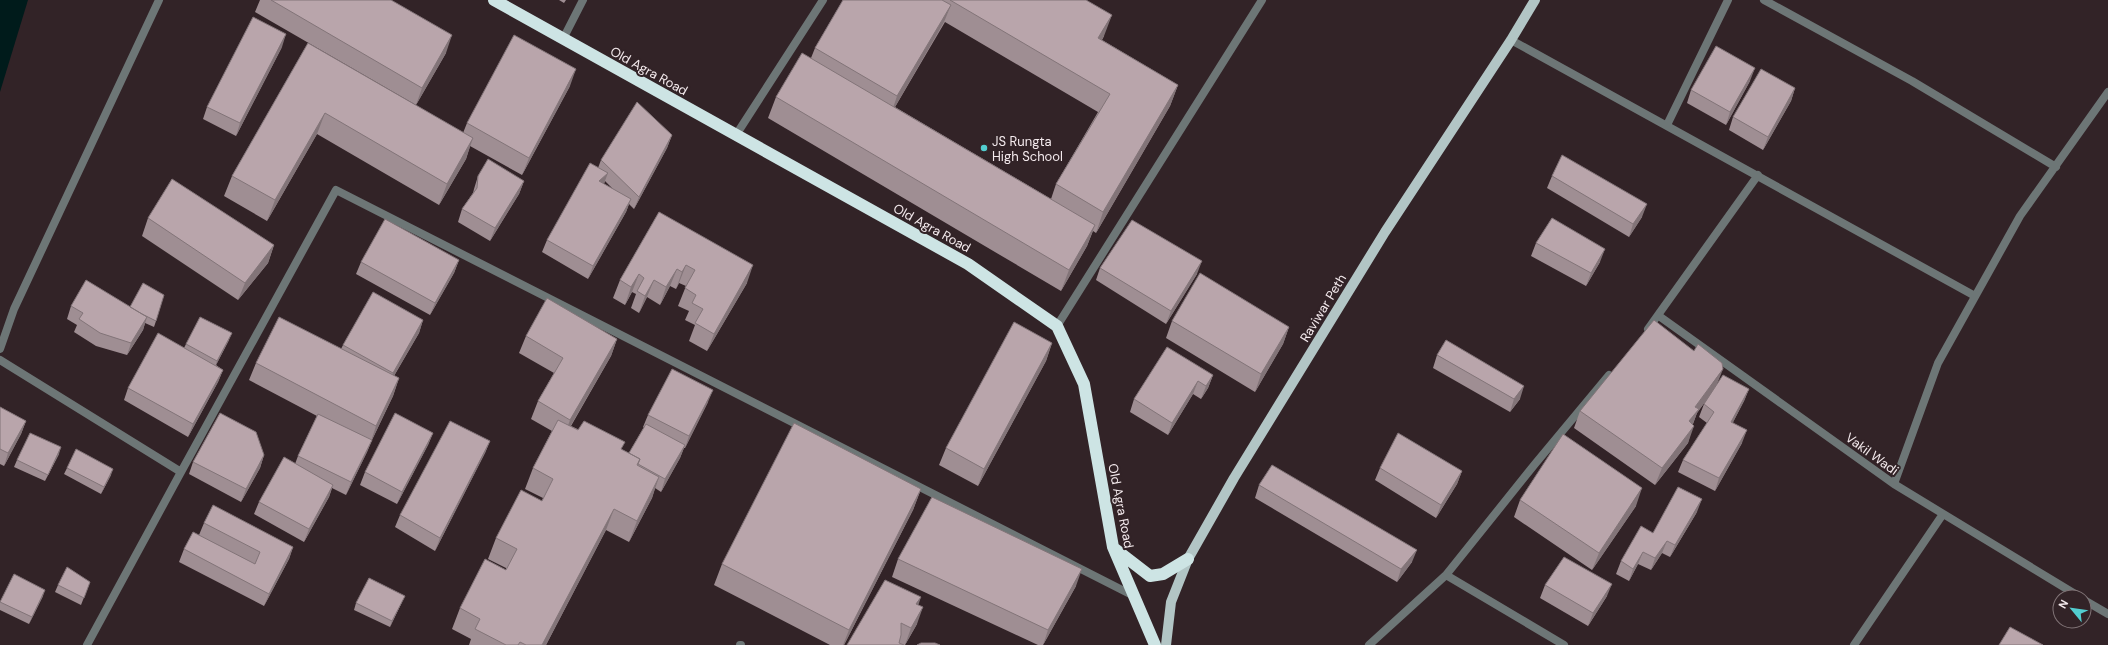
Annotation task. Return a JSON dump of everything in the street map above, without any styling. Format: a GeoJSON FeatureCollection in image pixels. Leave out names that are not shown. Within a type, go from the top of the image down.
{"type":"FeatureCollection","features":[{"type":"Feature","properties":{"kind":"highway","name":"Old Agra Road"},"geometry":{"type":"LineString","coordinates":[[494,0],[968,264],[1058,326],[1084,384],[1112,547],[1155,645]]}},
{"type":"Feature","properties":{"kind":"highway"},"geometry":{"type":"LineString","coordinates":[[1112,547],[1150,576],[1163,574],[1188,559]]}},
{"type":"Feature","properties":{"kind":"main road","name":"Raviwar Peth"},"geometry":{"type":"LineString","coordinates":[[1166,645],[1171,602],[1188,559],[1234,478],[1385,232],[1511,40],[1535,0]]}},
{"type":"Feature","properties":{"kind":"street"},"geometry":{"type":"LineString","coordinates":[[0,349],[14,309],[159,0]]}},
{"type":"Feature","properties":{"kind":"street"},"geometry":{"type":"LineString","coordinates":[[563,39],[583,0]]}},
{"type":"Feature","properties":{"kind":"street"},"geometry":{"type":"LineString","coordinates":[[736,136],[823,0]]}},
{"type":"Feature","properties":{"kind":"street"},"geometry":{"type":"LineString","coordinates":[[1058,326],[1262,0]]}},
{"type":"Feature","properties":{"kind":"street"},"geometry":{"type":"LineString","coordinates":[[1666,125],[1728,0]]}},
{"type":"Feature","properties":{"kind":"street"},"geometry":{"type":"LineString","coordinates":[[1764,0],[1912,81],[2056,167]]}},
{"type":"Feature","properties":{"kind":"street"},"geometry":{"type":"LineString","coordinates":[[1511,40],[1975,296]]}},
{"type":"Feature","properties":{"kind":"street"},"geometry":{"type":"LineString","coordinates":[[1894,484],[1938,363],[2020,216],[2108,92]]}},
{"type":"Feature","properties":{"kind":"street"},"geometry":{"type":"LineString","coordinates":[[1644,333],[1659,316],[1758,175]]}},
{"type":"Feature","properties":{"kind":"street"},"geometry":{"type":"LineString","coordinates":[[87,645],[180,472],[336,190],[1134,596]]}},
{"type":"Feature","properties":{"kind":"street","name":"Vakil Wadi"},"geometry":{"type":"LineString","coordinates":[[1659,316],[1894,484],[2067,589]]}},
{"type":"Feature","properties":{"kind":"street"},"geometry":{"type":"LineString","coordinates":[[0,360],[180,472]]}},
{"type":"Feature","properties":{"kind":"street"},"geometry":{"type":"LineString","coordinates":[[1369,645],[1446,575],[1535,464],[1615,369]]}},
{"type":"Feature","properties":{"kind":"street"},"geometry":{"type":"LineString","coordinates":[[1854,645],[1943,514]]}},
{"type":"Feature","properties":{"kind":"street"},"geometry":{"type":"LineString","coordinates":[[1446,575],[1564,645]]}},
{"type":"Feature","properties":{"kind":"street"},"geometry":{"type":"LineString","coordinates":[[2092,605],[2108,614]]}},
{"type":"Feature","properties":{"kind":"water"},"geometry":{"type":"Polygon","coordinates":[[[0,0],[28,0],[0,92],[0,0]]]}},
{"type":"Feature","properties":{"kind":"building"},"geometry":{"type":"Polygon","coordinates":[[[271,0],[391,0],[452,35],[422,88],[271,0]]]}},
{"type":"Feature","properties":{"kind":"building"},"geometry":{"type":"Polygon","coordinates":[[[843,0],[942,0],[951,5],[897,96],[815,48],[843,0]]]}},
{"type":"Feature","properties":{"kind":"building"},"geometry":{"type":"Polygon","coordinates":[[[950,0],[1086,0],[1112,15],[1098,38],[1178,85],[1103,212],[1056,184],[1110,94],[950,0]]]}},
{"type":"Feature","properties":{"kind":"building"},"geometry":{"type":"Polygon","coordinates":[[[253,17],[286,34],[240,123],[207,107],[253,17]]]}},
{"type":"Feature","properties":{"kind":"building"},"geometry":{"type":"Polygon","coordinates":[[[514,35],[576,69],[529,158],[467,123],[514,35]]]}},
{"type":"Feature","properties":{"kind":"building"},"geometry":{"type":"Polygon","coordinates":[[[308,43],[473,138],[447,184],[325,113],[275,200],[232,176],[308,43]]]}},
{"type":"Feature","properties":{"kind":"building"},"geometry":{"type":"Polygon","coordinates":[[[1716,46],[1755,68],[1730,112],[1691,90],[1716,46]]]}},
{"type":"Feature","properties":{"kind":"building"},"geometry":{"type":"Polygon","coordinates":[[[802,53],[1095,225],[1069,270],[776,97],[802,53]]]}},
{"type":"Feature","properties":{"kind":"building"},"geometry":{"type":"Polygon","coordinates":[[[1761,69],[1795,88],[1768,137],[1733,117],[1761,69]]]}},
{"type":"Feature","properties":{"kind":"building"},"geometry":{"type":"Polygon","coordinates":[[[637,102],[672,135],[639,197],[601,160],[637,102]]]}},
{"type":"Feature","properties":{"kind":"building"},"geometry":{"type":"Polygon","coordinates":[[[1562,155],[1647,204],[1633,224],[1552,176],[1562,155]]]}},
{"type":"Feature","properties":{"kind":"building"},"geometry":{"type":"Polygon","coordinates":[[[488,159],[524,181],[495,228],[462,209],[477,188],[478,176],[488,159]]]}},
{"type":"Feature","properties":{"kind":"building"},"geometry":{"type":"Polygon","coordinates":[[[590,163],[608,173],[599,181],[631,199],[593,266],[547,240],[590,163]]]}},
{"type":"Feature","properties":{"kind":"building"},"geometry":{"type":"Polygon","coordinates":[[[172,179],[274,245],[245,283],[148,218],[172,179]]]}},
{"type":"Feature","properties":{"kind":"building"},"geometry":{"type":"Polygon","coordinates":[[[659,212],[753,265],[714,334],[695,323],[703,309],[692,303],[696,295],[685,288],[695,270],[686,265],[682,272],[677,269],[666,287],[654,280],[645,296],[637,291],[644,278],[639,274],[631,287],[620,280],[659,212]]]}},
{"type":"Feature","properties":{"kind":"building"},"geometry":{"type":"Polygon","coordinates":[[[1552,218],[1605,249],[1591,273],[1536,243],[1552,218]]]}},
{"type":"Feature","properties":{"kind":"building"},"geometry":{"type":"Polygon","coordinates":[[[385,219],[459,260],[435,303],[361,262],[385,219]]]}},
{"type":"Feature","properties":{"kind":"building"},"geometry":{"type":"Polygon","coordinates":[[[1132,220],[1202,261],[1171,311],[1100,268],[1132,220]]]}},
{"type":"Feature","properties":{"kind":"building"},"geometry":{"type":"Polygon","coordinates":[[[1200,273],[1289,327],[1261,374],[1172,321],[1200,273]]]}},
{"type":"Feature","properties":{"kind":"building"},"geometry":{"type":"Polygon","coordinates":[[[86,280],[147,317],[131,343],[100,333],[79,319],[83,313],[71,306],[86,280]]]}},
{"type":"Feature","properties":{"kind":"building"},"geometry":{"type":"Polygon","coordinates":[[[143,283],[164,295],[156,321],[130,307],[143,283]]]}},
{"type":"Feature","properties":{"kind":"building"},"geometry":{"type":"Polygon","coordinates":[[[373,292],[423,320],[393,373],[343,345],[373,292]]]}},
{"type":"Feature","properties":{"kind":"building"},"geometry":{"type":"Polygon","coordinates":[[[547,298],[617,339],[570,420],[538,401],[563,358],[526,336],[547,298]]]}},
{"type":"Feature","properties":{"kind":"building"},"geometry":{"type":"Polygon","coordinates":[[[200,317],[232,333],[217,361],[186,344],[200,317]]]}},
{"type":"Feature","properties":{"kind":"building"},"geometry":{"type":"Polygon","coordinates":[[[279,317],[399,378],[376,426],[256,363],[279,317]]]}},
{"type":"Feature","properties":{"kind":"building"},"geometry":{"type":"Polygon","coordinates":[[[1654,320],[1694,351],[1698,344],[1722,363],[1723,369],[1695,407],[1699,409],[1689,421],[1694,426],[1662,468],[1580,411],[1654,320]]]}},
{"type":"Feature","properties":{"kind":"building"},"geometry":{"type":"Polygon","coordinates":[[[1014,322],[1052,343],[984,469],[946,448],[1014,322]]]}},
{"type":"Feature","properties":{"kind":"building"},"geometry":{"type":"Polygon","coordinates":[[[158,333],[223,370],[193,424],[128,388],[158,333]]]}},
{"type":"Feature","properties":{"kind":"building"},"geometry":{"type":"Polygon","coordinates":[[[1446,340],[1524,386],[1514,399],[1437,355],[1446,340]]]}},
{"type":"Feature","properties":{"kind":"building"},"geometry":{"type":"Polygon","coordinates":[[[1167,347],[1213,375],[1206,386],[1198,381],[1172,423],[1134,399],[1167,347]]]}},
{"type":"Feature","properties":{"kind":"building"},"geometry":{"type":"Polygon","coordinates":[[[672,369],[713,390],[689,436],[648,415],[672,369]]]}},
{"type":"Feature","properties":{"kind":"building"},"geometry":{"type":"Polygon","coordinates":[[[1723,375],[1749,389],[1731,422],[1747,430],[1719,478],[1683,460],[1714,412],[1704,404],[1723,375]]]}},
{"type":"Feature","properties":{"kind":"building"},"geometry":{"type":"Polygon","coordinates":[[[0,407],[26,421],[8,453],[0,449],[0,407]]]}},
{"type":"Feature","properties":{"kind":"building"},"geometry":{"type":"Polygon","coordinates":[[[220,413],[256,432],[264,455],[246,489],[193,462],[220,413]]]}},
{"type":"Feature","properties":{"kind":"building"},"geometry":{"type":"Polygon","coordinates":[[[395,413],[433,433],[402,492],[365,472],[395,413]]]}},
{"type":"Feature","properties":{"kind":"building"},"geometry":{"type":"Polygon","coordinates":[[[318,414],[372,440],[351,482],[298,456],[318,414]]]}},
{"type":"Feature","properties":{"kind":"building"},"geometry":{"type":"Polygon","coordinates":[[[558,420],[578,430],[584,421],[625,442],[621,449],[640,459],[637,465],[659,477],[637,521],[614,509],[542,645],[526,645],[520,642],[518,645],[506,645],[475,629],[480,619],[460,608],[485,559],[506,570],[517,549],[496,538],[521,490],[542,501],[553,479],[533,468],[558,420]]]}},
{"type":"Feature","properties":{"kind":"building"},"geometry":{"type":"Polygon","coordinates":[[[450,421],[490,441],[440,538],[400,515],[450,421]]]}},
{"type":"Feature","properties":{"kind":"building"},"geometry":{"type":"Polygon","coordinates":[[[794,423],[921,489],[849,630],[722,564],[794,423]]]}},
{"type":"Feature","properties":{"kind":"building"},"geometry":{"type":"Polygon","coordinates":[[[646,424],[685,445],[665,479],[638,464],[640,459],[629,453],[646,424]]]}},
{"type":"Feature","properties":{"kind":"building"},"geometry":{"type":"Polygon","coordinates":[[[30,433],[61,447],[48,475],[17,460],[30,433]]]}},
{"type":"Feature","properties":{"kind":"building"},"geometry":{"type":"Polygon","coordinates":[[[1398,433],[1462,471],[1441,505],[1380,468],[1398,433]]]}},
{"type":"Feature","properties":{"kind":"building"},"geometry":{"type":"Polygon","coordinates":[[[1563,434],[1642,488],[1599,553],[1520,500],[1563,434]]]}},
{"type":"Feature","properties":{"kind":"building"},"geometry":{"type":"Polygon","coordinates":[[[76,449],[113,469],[104,487],[67,468],[76,449]]]}},
{"type":"Feature","properties":{"kind":"building"},"geometry":{"type":"Polygon","coordinates":[[[284,457],[333,485],[309,529],[259,502],[284,457]]]}},
{"type":"Feature","properties":{"kind":"building"},"geometry":{"type":"Polygon","coordinates":[[[1272,465],[1417,550],[1401,569],[1259,485],[1272,465]]]}},
{"type":"Feature","properties":{"kind":"building"},"geometry":{"type":"Polygon","coordinates":[[[1678,487],[1702,499],[1675,545],[1667,541],[1655,558],[1643,552],[1633,569],[1621,561],[1641,526],[1653,533],[1678,487]]]}},
{"type":"Feature","properties":{"kind":"building"},"geometry":{"type":"Polygon","coordinates":[[[932,497],[1082,569],[1048,630],[898,559],[932,497]]]}},
{"type":"Feature","properties":{"kind":"building"},"geometry":{"type":"Polygon","coordinates":[[[213,505],[293,547],[269,594],[184,549],[193,532],[255,564],[260,552],[204,523],[213,505]]]}},
{"type":"Feature","properties":{"kind":"building"},"geometry":{"type":"Polygon","coordinates":[[[1564,557],[1612,584],[1593,613],[1545,585],[1564,557]]]}},
{"type":"Feature","properties":{"kind":"building"},"geometry":{"type":"Polygon","coordinates":[[[67,567],[90,582],[84,598],[58,585],[67,567]]]}},
{"type":"Feature","properties":{"kind":"building"},"geometry":{"type":"Polygon","coordinates":[[[14,574],[45,590],[32,617],[0,602],[14,574]]]}},
{"type":"Feature","properties":{"kind":"building"},"geometry":{"type":"Polygon","coordinates":[[[369,578],[405,596],[392,621],[356,603],[369,578]]]}},
{"type":"Feature","properties":{"kind":"building"},"geometry":{"type":"Polygon","coordinates":[[[885,580],[921,597],[916,604],[923,607],[911,628],[901,623],[899,643],[904,645],[847,645],[885,580]]]}},
{"type":"Feature","properties":{"kind":"building"},"geometry":{"type":"Polygon","coordinates":[[[2010,627],[2043,645],[1999,645],[2010,627]]]}},
{"type":"Feature","properties":{"kind":"building"},"geometry":{"type":"Polygon","coordinates":[[[921,643],[935,643],[940,645],[917,645],[921,643]]]}},
{"type":"Feature","properties":{"kind":"place","name":"JS Rungta High School"},"geometry":{"type":"Point","coordinates":[984,148]}}]}
